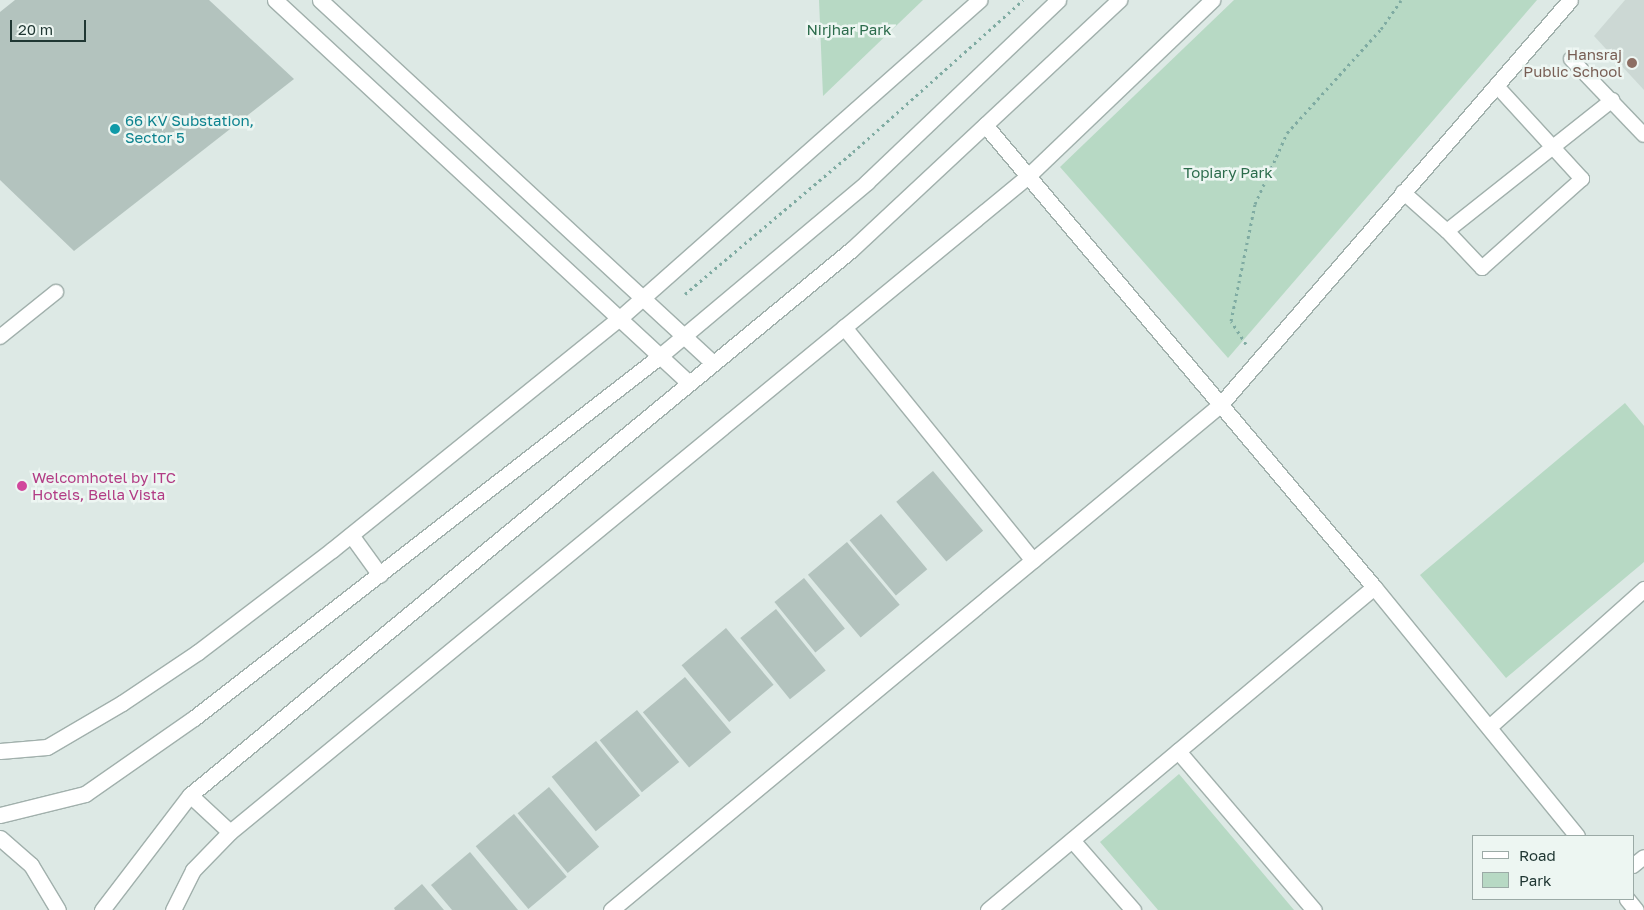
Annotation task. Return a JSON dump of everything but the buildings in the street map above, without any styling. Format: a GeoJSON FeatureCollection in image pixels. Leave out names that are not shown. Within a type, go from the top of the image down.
{"type":"FeatureCollection","features":[{"type":"Feature","properties":{"kind":"street"},"geometry":{"type":"LineString","coordinates":[[275,0],[690,383]]}},
{"type":"Feature","properties":{"kind":"street"},"geometry":{"type":"LineString","coordinates":[[320,0],[713,363]]}},
{"type":"Feature","properties":{"kind":"street"},"geometry":{"type":"LineString","coordinates":[[0,751],[47,747],[122,702],[198,652],[351,534],[643,299],[980,0]]}},
{"type":"Feature","properties":{"kind":"street"},"geometry":{"type":"LineString","coordinates":[[0,815],[84,794],[194,718],[380,575],[660,356],[867,182],[1058,0]]}},
{"type":"Feature","properties":{"kind":"street"},"geometry":{"type":"LineString","coordinates":[[102,910],[190,795],[851,250],[1119,0]]}},
{"type":"Feature","properties":{"kind":"street"},"geometry":{"type":"LineString","coordinates":[[173,910],[193,870],[230,832],[1028,176],[1212,0]]}},
{"type":"Feature","properties":{"kind":"street"},"geometry":{"type":"LineString","coordinates":[[611,910],[1220,405],[1570,0]]}},
{"type":"Feature","properties":{"kind":"street"},"geometry":{"type":"LineString","coordinates":[[985,126],[1374,587],[1576,835]]}},
{"type":"Feature","properties":{"kind":"street"},"geometry":{"type":"LineString","coordinates":[[844,327],[1033,560]]}},
{"type":"Feature","properties":{"kind":"street"},"geometry":{"type":"LineString","coordinates":[[351,534],[380,575]]}},
{"type":"Feature","properties":{"kind":"street"},"geometry":{"type":"LineString","coordinates":[[988,910],[1374,587]]}},
{"type":"Feature","properties":{"kind":"street"},"geometry":{"type":"LineString","coordinates":[[1489,727],[1644,589]]}},
{"type":"Feature","properties":{"kind":"street"},"geometry":{"type":"LineString","coordinates":[[1178,751],[1314,910]]}},
{"type":"Feature","properties":{"kind":"street"},"geometry":{"type":"LineString","coordinates":[[190,795],[230,832]]}},
{"type":"Feature","properties":{"kind":"street"},"geometry":{"type":"LineString","coordinates":[[0,838],[31,865],[58,910]]}},
{"type":"Feature","properties":{"kind":"street"},"geometry":{"type":"LineString","coordinates":[[1072,840],[1133,910]]}},
{"type":"Feature","properties":{"kind":"street"},"geometry":{"type":"LineString","coordinates":[[1628,900],[1636,910]]}},
{"type":"Feature","properties":{"kind":"lane"},"geometry":{"type":"LineString","coordinates":[[1571,58],[1644,135]]}},
{"type":"Feature","properties":{"kind":"lane"},"geometry":{"type":"LineString","coordinates":[[1403,192],[1447,231],[1482,268],[1582,179],[1496,85]]}},
{"type":"Feature","properties":{"kind":"lane"},"geometry":{"type":"LineString","coordinates":[[1447,231],[1612,100]]}},
{"type":"Feature","properties":{"kind":"lane"},"geometry":{"type":"LineString","coordinates":[[0,337],[56,292]]}},
{"type":"Feature","properties":{"kind":"lane"},"geometry":{"type":"LineString","coordinates":[[1634,865],[1644,857]]}},
{"type":"Feature","properties":{"kind":"path"},"geometry":{"type":"LineString","coordinates":[[685,294],[853,152],[1023,0]]}},
{"type":"Feature","properties":{"kind":"path"},"geometry":{"type":"LineString","coordinates":[[1258,362],[1231,322],[1255,204],[1287,133],[1381,29],[1400,0]]}},
{"type":"Feature","properties":{"kind":"shaded area","name":"Hansraj Public School"},"geometry":{"type":"Polygon","coordinates":[[[1625,0],[1644,0],[1644,90],[1594,36],[1625,0]]]}},
{"type":"Feature","properties":{"kind":"green space","name":"Nirjhar Park"},"geometry":{"type":"Polygon","coordinates":[[[819,0],[923,0],[823,96],[819,0]]]}},
{"type":"Feature","properties":{"kind":"green space","name":"Topiary Park"},"geometry":{"type":"Polygon","coordinates":[[[1234,0],[1537,0],[1228,358],[1060,167],[1234,0]]]}},
{"type":"Feature","properties":{"kind":"green space"},"geometry":{"type":"Polygon","coordinates":[[[1625,403],[1644,426],[1644,562],[1506,678],[1420,575],[1625,403]]]}},
{"type":"Feature","properties":{"kind":"green space"},"geometry":{"type":"Polygon","coordinates":[[[1179,774],[1294,910],[1158,910],[1100,842],[1179,774]]]}},
{"type":"Feature","properties":{"kind":"place","name":"Hansraj Public School"},"geometry":{"type":"Point","coordinates":[1632,63]}},
{"type":"Feature","properties":{"kind":"place","name":"66 KV Substation, Sector 5"},"geometry":{"type":"Point","coordinates":[115,129]}},
{"type":"Feature","properties":{"kind":"place","name":"Welcomhotel by ITC Hotels, Bella Vista"},"geometry":{"type":"Point","coordinates":[22,486]}}]}
